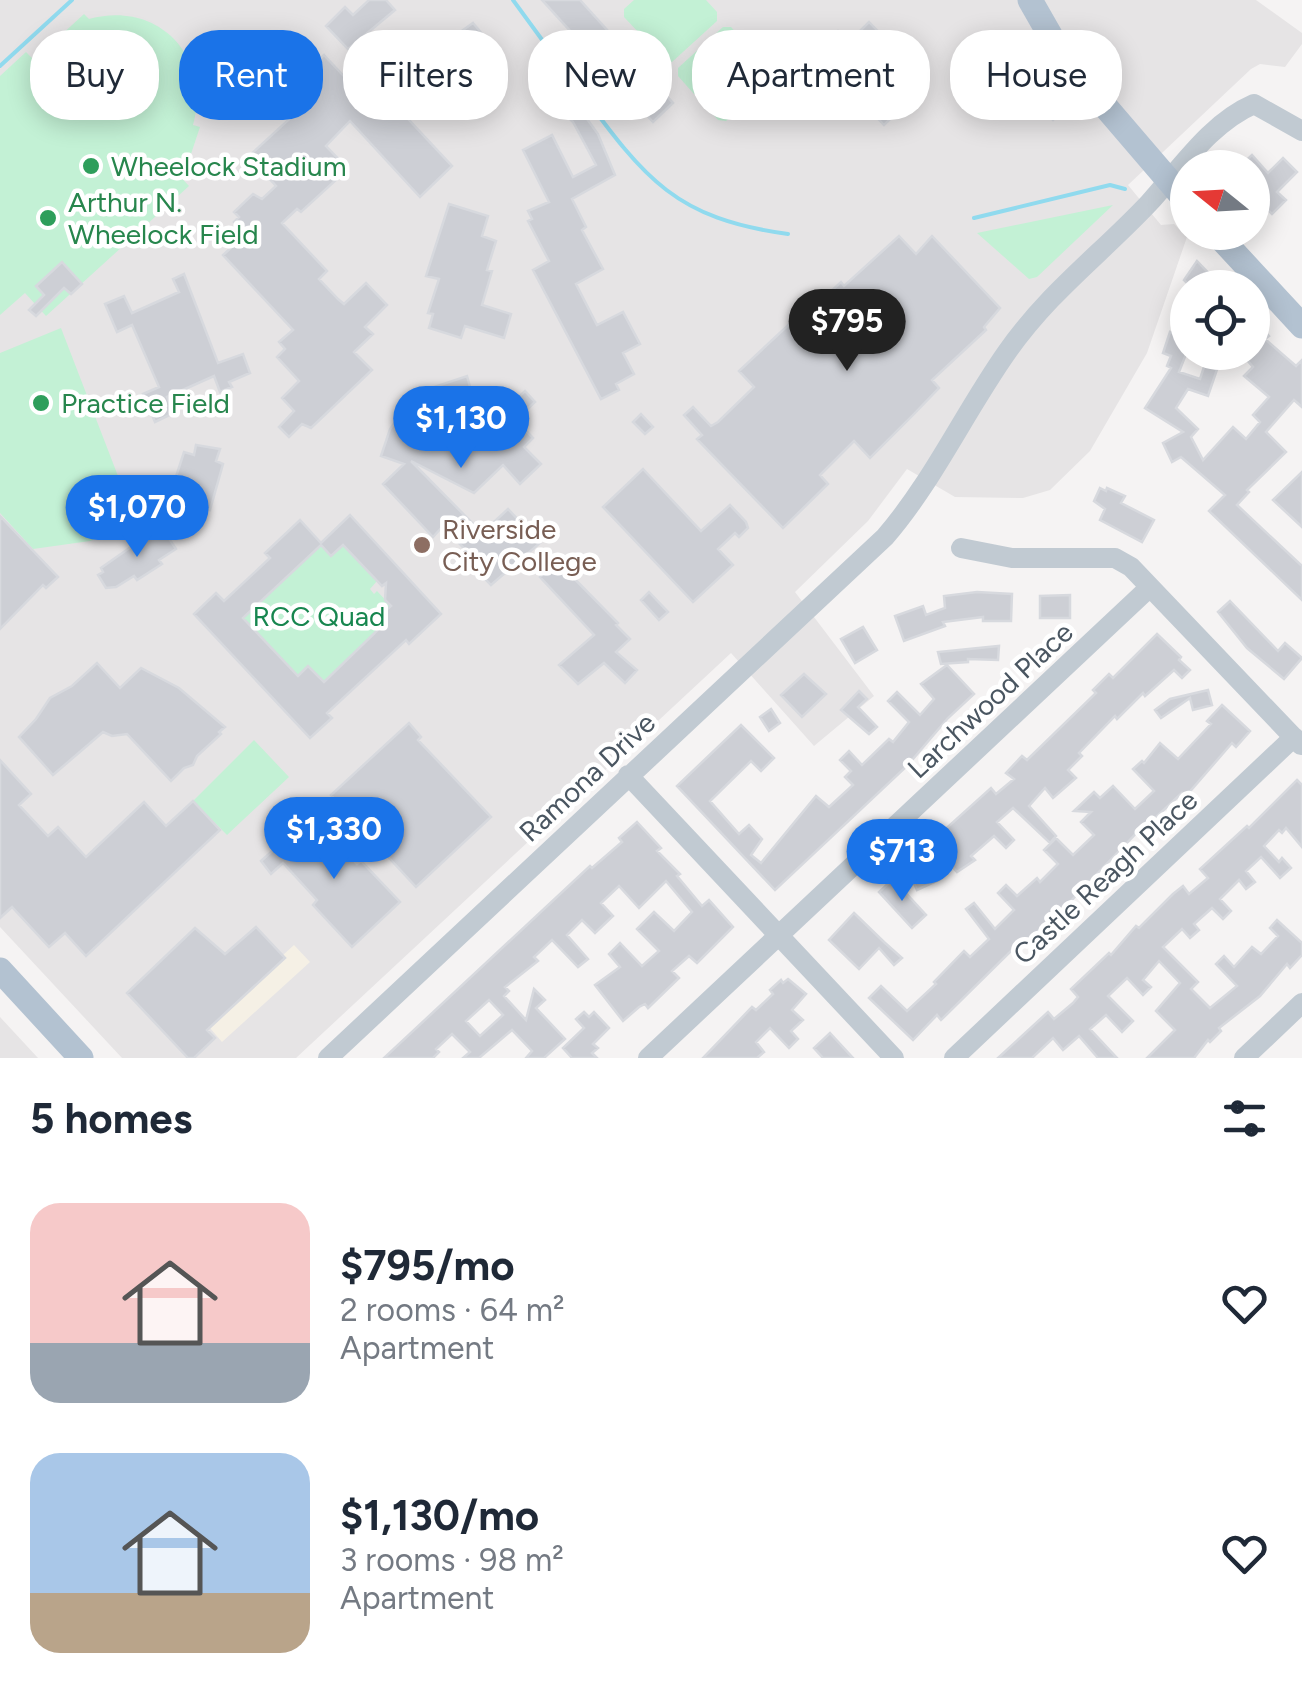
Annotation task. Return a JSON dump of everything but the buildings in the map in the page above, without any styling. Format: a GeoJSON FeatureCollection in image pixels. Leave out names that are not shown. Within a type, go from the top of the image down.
{"type":"FeatureCollection","features":[{"type":"Feature","properties":{"kind":"main road"},"geometry":{"type":"LineString","coordinates":[[1030,0],[1062,56],[1170,182]]}},
{"type":"Feature","properties":{"kind":"main road"},"geometry":{"type":"LineString","coordinates":[[1232,250],[1302,326]]}},
{"type":"Feature","properties":{"kind":"main road"},"geometry":{"type":"LineString","coordinates":[[0,970],[81,1058]]}},
{"type":"Feature","properties":{"kind":"street","name":"Ramona Drive"},"geometry":{"type":"LineString","coordinates":[[328,1058],[885,538],[935,472],[978,396],[1027,326],[1236,111],[1254,104],[1302,130]]}},
{"type":"Feature","properties":{"kind":"street"},"geometry":{"type":"LineString","coordinates":[[961,548],[1012,558],[1115,558],[1131,567],[1298,742]]}},
{"type":"Feature","properties":{"kind":"street","name":"Larchwood Place"},"geometry":{"type":"LineString","coordinates":[[648,1058],[1150,587]]}},
{"type":"Feature","properties":{"kind":"street","name":"Castle Reagh Place"},"geometry":{"type":"LineString","coordinates":[[954,1058],[1298,742]]}},
{"type":"Feature","properties":{"kind":"street"},"geometry":{"type":"LineString","coordinates":[[628,775],[894,1058]]}},
{"type":"Feature","properties":{"kind":"street"},"geometry":{"type":"LineString","coordinates":[[1244,1058],[1302,1003]]}},
{"type":"Feature","properties":{"kind":"shaded area","name":"Riverside City College"},"geometry":{"type":"Polygon","coordinates":[[[0,0],[1256,0],[1302,33],[1302,44],[1285,67],[1260,64],[1251,69],[1128,185],[1161,225],[1170,224],[1170,250],[1183,250],[1176,270],[1170,270],[1170,286],[1147,353],[1090,451],[1050,490],[1023,498],[955,497],[907,469],[868,521],[795,592],[874,696],[814,746],[731,653],[296,1058],[122,1058],[0,927],[0,0]]]}},
{"type":"Feature","properties":{"kind":"shaded area"},"geometry":{"type":"Polygon","coordinates":[[[0,1017],[38,1058],[0,1058],[0,1017]]]}},
{"type":"Feature","properties":{"kind":"green space"},"geometry":{"type":"Polygon","coordinates":[[[634,0],[706,0],[717,12],[717,21],[707,30],[692,30],[692,44],[672,62],[672,30],[636,30],[624,17],[624,9],[634,0]]]}},
{"type":"Feature","properties":{"kind":"green space","name":"Arthur N. Wheelock Field"},"geometry":{"type":"Polygon","coordinates":[[[84,14],[89,19],[114,15],[157,26],[174,39],[179,46],[179,120],[194,120],[193,125],[200,127],[189,160],[176,172],[189,186],[46,316],[25,293],[0,315],[0,76],[26,52],[30,56],[30,120],[159,120],[159,30],[67,30],[84,14]]]}},
{"type":"Feature","properties":{"kind":"green space"},"geometry":{"type":"Polygon","coordinates":[[[692,55],[692,92],[678,76],[678,68],[692,55]]]}},
{"type":"Feature","properties":{"kind":"green space"},"geometry":{"type":"Polygon","coordinates":[[[1113,205],[1037,277],[1029,279],[977,233],[1113,205]]]}},
{"type":"Feature","properties":{"kind":"green space","name":"Practice Field"},"geometry":{"type":"Polygon","coordinates":[[[61,328],[123,489],[138,502],[124,529],[90,541],[33,549],[0,513],[0,353],[61,328]]]}},
{"type":"Feature","properties":{"kind":"green space","name":"RCC Quad"},"geometry":{"type":"Polygon","coordinates":[[[321,545],[343,545],[377,581],[370,589],[391,606],[385,612],[387,622],[324,682],[308,667],[298,676],[243,618],[321,545]]]}},
{"type":"Feature","properties":{"kind":"green space"},"geometry":{"type":"Polygon","coordinates":[[[254,740],[289,777],[227,835],[193,801],[254,740]]]}},
{"type":"Feature","properties":{"kind":"sand"},"geometry":{"type":"Polygon","coordinates":[[[294,945],[310,962],[222,1042],[210,1028],[294,945]]]}},
{"type":"Feature","properties":{"kind":"waterway"},"geometry":{"type":"LineString","coordinates":[[0,66],[72,0]]}},
{"type":"Feature","properties":{"kind":"waterway"},"geometry":{"type":"LineString","coordinates":[[513,0],[535,30]]}},
{"type":"Feature","properties":{"kind":"waterway"},"geometry":{"type":"LineString","coordinates":[[603,120],[645,171],[690,205],[717,218],[788,234]]}},
{"type":"Feature","properties":{"kind":"waterway"},"geometry":{"type":"LineString","coordinates":[[974,218],[1110,185],[1125,189]]}},
{"type":"Feature","properties":{"kind":"place","name":"Wheelock Stadium"},"geometry":{"type":"Point","coordinates":[91,166]}},
{"type":"Feature","properties":{"kind":"place","name":"Arthur N. Wheelock Field"},"geometry":{"type":"Point","coordinates":[48,218]}},
{"type":"Feature","properties":{"kind":"place","name":"Practice Field"},"geometry":{"type":"Point","coordinates":[41,403]}},
{"type":"Feature","properties":{"kind":"place","name":"Riverside City College"},"geometry":{"type":"Point","coordinates":[422,545]}}]}
